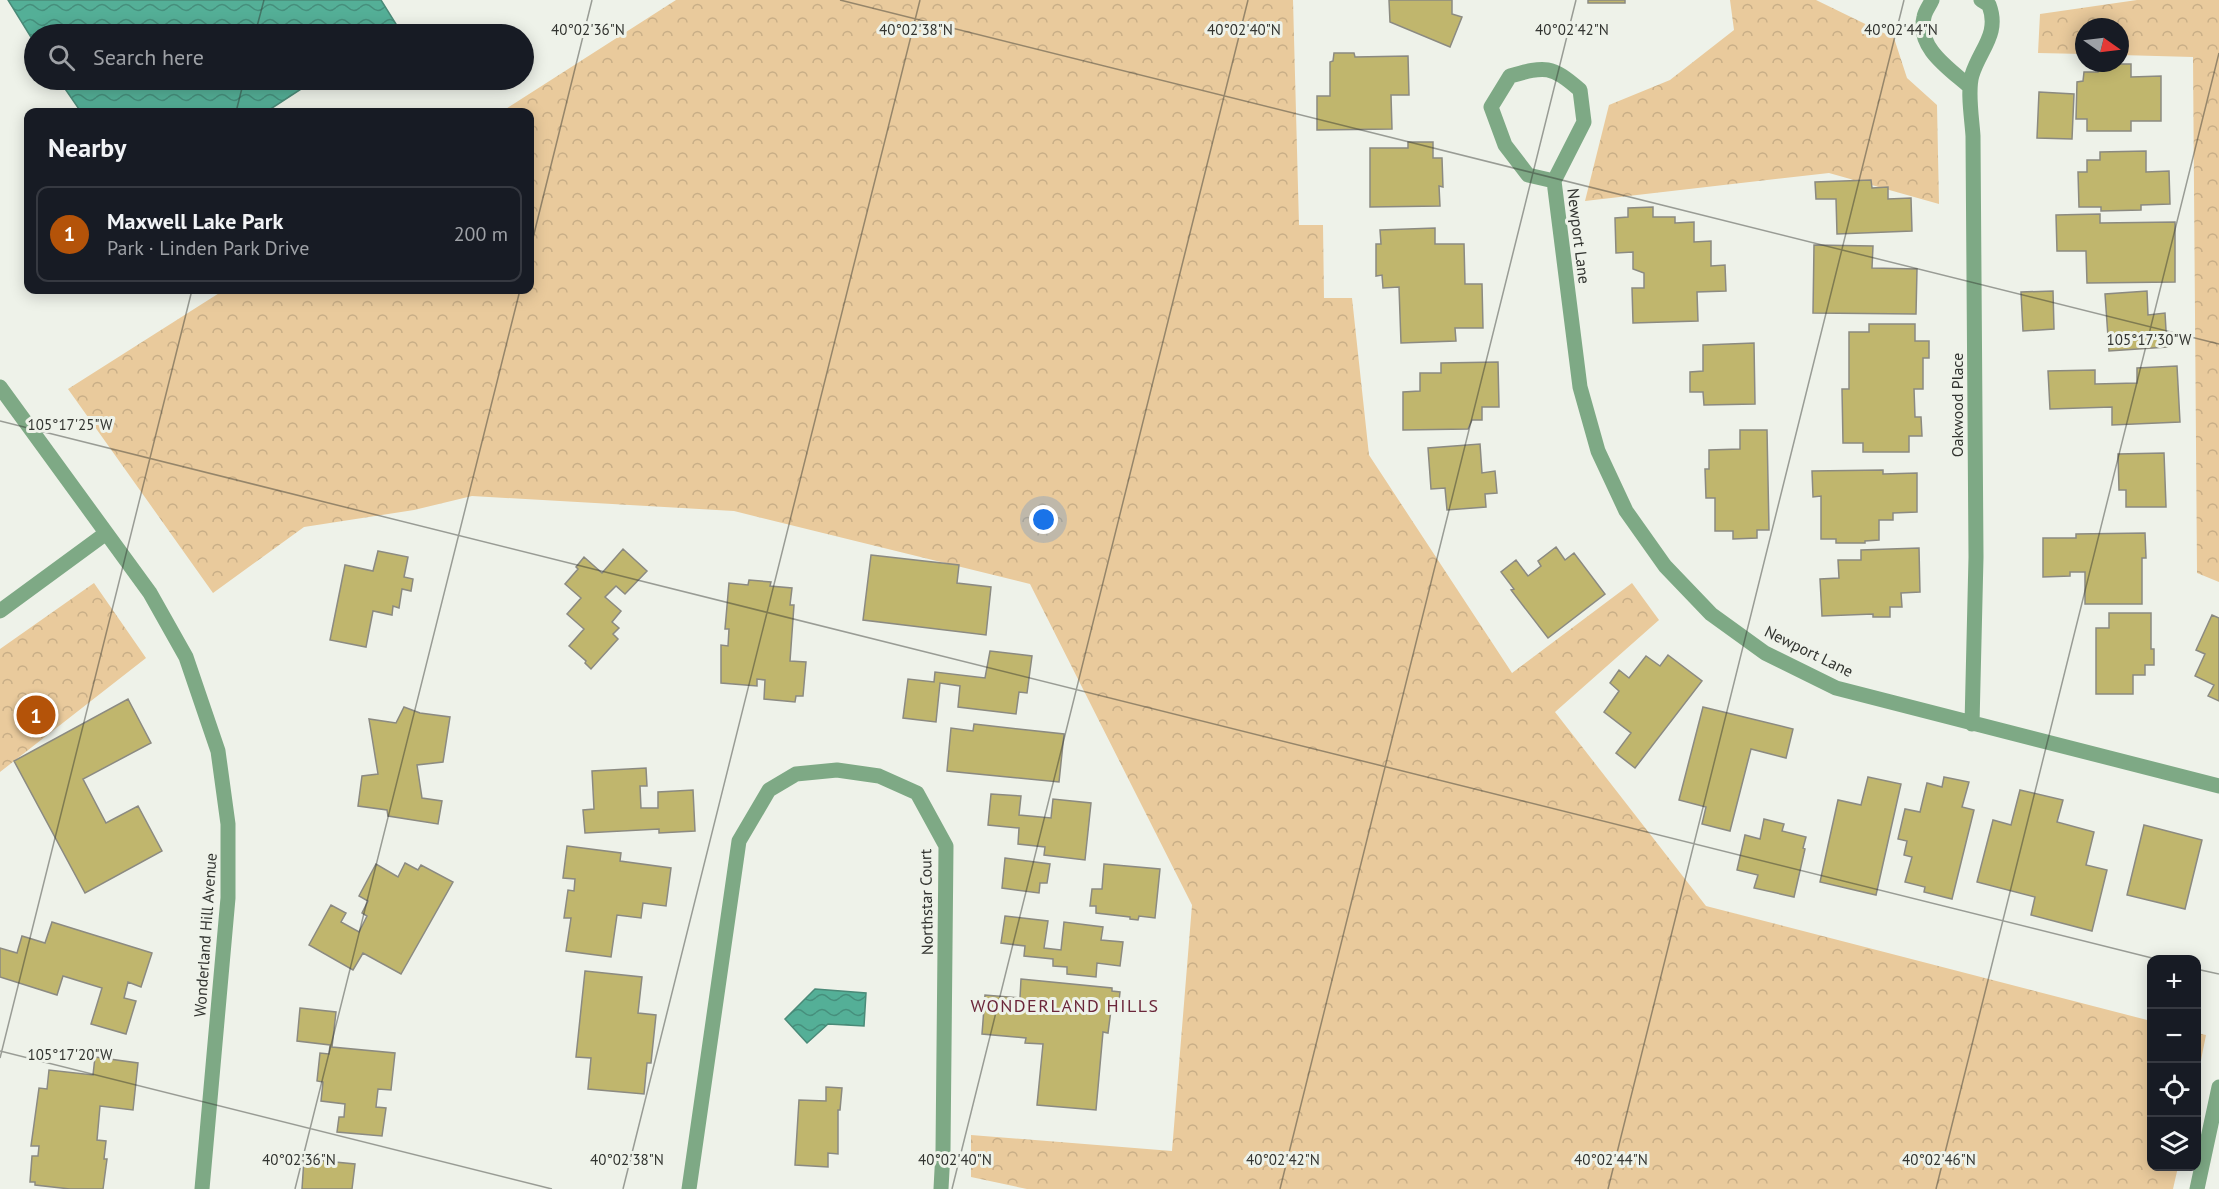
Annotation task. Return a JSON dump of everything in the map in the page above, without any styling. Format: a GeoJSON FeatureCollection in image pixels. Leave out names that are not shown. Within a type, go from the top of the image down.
{"type":"FeatureCollection","features":[{"type":"Feature","properties":{"kind":"street"},"geometry":{"type":"LineString","coordinates":[[1932,0],[1923,17],[1923,35],[1932,53],[1970,87]]}},
{"type":"Feature","properties":{"kind":"street","name":"Oakwood Place"},"geometry":{"type":"LineString","coordinates":[[1972,724],[1976,557],[1973,136],[1970,87],[1971,76],[1992,31],[1994,16],[1989,5],[1981,0]]}},
{"type":"Feature","properties":{"kind":"street","name":"Newport Lane"},"geometry":{"type":"LineString","coordinates":[[1554,181],[1528,175],[1504,145],[1491,107],[1510,76],[1539,68],[1561,74],[1580,90],[1584,122],[1554,181],[1580,387],[1598,451],[1626,511],[1665,566],[1711,614],[1765,653],[1836,688],[2219,786]]}},
{"type":"Feature","properties":{"kind":"street","name":"Wonderland Hill Avenue"},"geometry":{"type":"LineString","coordinates":[[0,387],[150,593],[186,657],[218,751],[228,824],[228,898],[202,1189]]}},
{"type":"Feature","properties":{"kind":"street"},"geometry":{"type":"LineString","coordinates":[[0,611],[105,534]]}},
{"type":"Feature","properties":{"kind":"street","name":"Northstar Court"},"geometry":{"type":"LineString","coordinates":[[689,1189],[739,841],[769,790],[796,774],[837,771],[879,776],[917,793],[946,846],[941,1189]]}},
{"type":"Feature","properties":{"kind":"street"},"geometry":{"type":"LineString","coordinates":[[2197,1189],[2219,1087]]}},
{"type":"Feature","properties":{"kind":"green space"},"geometry":{"type":"Polygon","coordinates":[[[676,0],[1293,0],[1299,225],[1323,225],[1324,298],[1352,298],[1369,455],[1512,673],[1632,583],[1659,620],[1555,712],[1706,906],[2147,1020],[2147,1171],[2177,1171],[2173,1189],[1027,1189],[971,1177],[971,1135],[1172,1151],[1192,905],[1030,584],[734,511],[472,496],[414,510],[304,527],[213,593],[68,389],[218,294],[534,294],[534,108],[507,108],[676,0]]]}},
{"type":"Feature","properties":{"kind":"green space"},"geometry":{"type":"Polygon","coordinates":[[[1730,0],[1816,0],[1894,38],[1907,78],[1937,105],[1939,204],[1829,173],[1585,201],[1609,105],[1670,80],[1734,30],[1730,0]]]}},
{"type":"Feature","properties":{"kind":"green space"},"geometry":{"type":"Polygon","coordinates":[[[2137,0],[2219,0],[2219,582],[2197,573],[2193,57],[2129,55],[2129,18],[2075,18],[2075,54],[2038,53],[2040,14],[2137,0]]]}},
{"type":"Feature","properties":{"kind":"green space"},"geometry":{"type":"Polygon","coordinates":[[[94,583],[146,658],[0,772],[0,649],[94,583]]]}},
{"type":"Feature","properties":{"kind":"green space"},"geometry":{"type":"Polygon","coordinates":[[[2201,1034],[2206,1035],[2201,1060],[2201,1034]]]}},
{"type":"Feature","properties":{"kind":"water"},"geometry":{"type":"Polygon","coordinates":[[[8,0],[381,0],[396,24],[24,24],[24,26],[8,0]]]}},
{"type":"Feature","properties":{"kind":"water"},"geometry":{"type":"Polygon","coordinates":[[[66,90],[300,90],[272,108],[78,108],[66,90]]]}},
{"type":"Feature","properties":{"kind":"water"},"geometry":{"type":"Polygon","coordinates":[[[815,989],[866,993],[864,1026],[828,1024],[807,1043],[785,1019],[815,989]]]}},
{"type":"Feature","properties":{"kind":"building"},"geometry":{"type":"Polygon","coordinates":[[[1389,0],[1452,0],[1452,14],[1462,17],[1450,47],[1390,22],[1389,0]]]}},
{"type":"Feature","properties":{"kind":"building"},"geometry":{"type":"Polygon","coordinates":[[[1588,0],[1625,0],[1625,3],[1588,3],[1588,0]]]}},
{"type":"Feature","properties":{"kind":"building"},"geometry":{"type":"Polygon","coordinates":[[[1334,53],[1354,53],[1355,57],[1408,56],[1409,95],[1391,95],[1392,129],[1317,130],[1317,96],[1330,96],[1330,62],[1333,61],[1334,53]]]}},
{"type":"Feature","properties":{"kind":"building"},"geometry":{"type":"Polygon","coordinates":[[[2129,64],[2131,64],[2131,77],[2161,76],[2161,121],[2131,121],[2131,131],[2087,131],[2087,119],[2076,119],[2077,82],[2083,81],[2084,72],[2129,72],[2129,64]]]}},
{"type":"Feature","properties":{"kind":"building"},"geometry":{"type":"Polygon","coordinates":[[[2039,92],[2074,94],[2072,139],[2037,138],[2039,92]]]}},
{"type":"Feature","properties":{"kind":"building"},"geometry":{"type":"Polygon","coordinates":[[[1408,142],[1433,142],[1433,158],[1442,158],[1443,187],[1439,186],[1440,206],[1370,207],[1370,148],[1408,148],[1408,142]]]}},
{"type":"Feature","properties":{"kind":"building"},"geometry":{"type":"Polygon","coordinates":[[[2146,151],[2146,172],[2169,171],[2170,204],[2141,205],[2141,210],[2101,211],[2101,207],[2079,207],[2078,172],[2087,172],[2087,160],[2100,160],[2100,152],[2146,151]]]}},
{"type":"Feature","properties":{"kind":"building"},"geometry":{"type":"Polygon","coordinates":[[[1871,180],[1872,188],[1888,187],[1888,199],[1911,198],[1912,231],[1837,234],[1836,199],[1816,199],[1815,182],[1871,180]]]}},
{"type":"Feature","properties":{"kind":"building"},"geometry":{"type":"Polygon","coordinates":[[[1653,207],[1653,217],[1675,217],[1675,223],[1694,222],[1694,242],[1711,241],[1711,266],[1725,265],[1726,291],[1697,292],[1698,321],[1633,323],[1632,288],[1644,288],[1644,273],[1633,269],[1633,252],[1616,253],[1615,218],[1628,217],[1628,208],[1653,207]]]}},
{"type":"Feature","properties":{"kind":"building"},"geometry":{"type":"Polygon","coordinates":[[[2100,214],[2100,223],[2175,222],[2175,282],[2087,283],[2086,251],[2057,251],[2056,215],[2100,214]]]}},
{"type":"Feature","properties":{"kind":"building"},"geometry":{"type":"Polygon","coordinates":[[[1435,228],[1435,244],[1464,244],[1465,284],[1482,284],[1483,328],[1455,328],[1456,341],[1401,343],[1399,287],[1383,288],[1382,275],[1376,276],[1376,244],[1381,244],[1380,230],[1435,228]]]}},
{"type":"Feature","properties":{"kind":"building"},"geometry":{"type":"Polygon","coordinates":[[[1814,245],[1873,246],[1872,268],[1917,269],[1916,314],[1813,313],[1814,245]]]}},
{"type":"Feature","properties":{"kind":"building"},"geometry":{"type":"Polygon","coordinates":[[[2053,291],[2054,329],[2023,331],[2021,292],[2053,291]]]}},
{"type":"Feature","properties":{"kind":"building"},"geometry":{"type":"Polygon","coordinates":[[[2147,291],[2148,315],[2165,313],[2167,347],[2109,351],[2105,294],[2147,291]]]}},
{"type":"Feature","properties":{"kind":"building"},"geometry":{"type":"Polygon","coordinates":[[[1869,324],[1915,324],[1915,341],[1929,341],[1929,358],[1923,358],[1923,389],[1914,389],[1915,417],[1921,417],[1922,436],[1909,436],[1909,452],[1863,452],[1863,443],[1843,443],[1842,389],[1849,389],[1849,332],[1869,332],[1869,324]]]}},
{"type":"Feature","properties":{"kind":"building"},"geometry":{"type":"Polygon","coordinates":[[[1754,343],[1755,404],[1704,405],[1703,392],[1690,392],[1690,372],[1703,371],[1703,345],[1754,343]]]}},
{"type":"Feature","properties":{"kind":"building"},"geometry":{"type":"Polygon","coordinates":[[[1498,362],[1499,407],[1482,407],[1482,420],[1472,420],[1468,429],[1403,430],[1403,392],[1420,391],[1420,373],[1441,373],[1441,363],[1498,362]]]}},
{"type":"Feature","properties":{"kind":"building"},"geometry":{"type":"Polygon","coordinates":[[[2177,366],[2180,422],[2112,425],[2112,407],[2050,409],[2048,371],[2095,370],[2095,384],[2137,383],[2137,368],[2177,366]]]}},
{"type":"Feature","properties":{"kind":"building"},"geometry":{"type":"Polygon","coordinates":[[[1740,430],[1767,430],[1769,530],[1757,530],[1757,538],[1733,539],[1733,531],[1715,531],[1715,498],[1706,498],[1705,469],[1709,469],[1709,450],[1740,449],[1740,430]]]}},
{"type":"Feature","properties":{"kind":"building"},"geometry":{"type":"Polygon","coordinates":[[[1480,444],[1482,473],[1495,471],[1497,493],[1485,494],[1486,507],[1447,510],[1445,488],[1431,489],[1428,448],[1480,444]]]}},
{"type":"Feature","properties":{"kind":"building"},"geometry":{"type":"Polygon","coordinates":[[[2164,453],[2166,507],[2126,507],[2126,490],[2119,490],[2118,454],[2164,453]]]}},
{"type":"Feature","properties":{"kind":"building"},"geometry":{"type":"Polygon","coordinates":[[[1883,470],[1883,474],[1917,473],[1917,512],[1893,513],[1893,520],[1879,520],[1879,540],[1865,541],[1865,543],[1836,543],[1836,539],[1821,539],[1821,496],[1813,497],[1812,471],[1883,470]]]}},
{"type":"Feature","properties":{"kind":"building"},"geometry":{"type":"Polygon","coordinates":[[[2145,533],[2146,558],[2142,558],[2142,604],[2085,604],[2085,572],[2070,572],[2070,576],[2043,577],[2043,538],[2076,538],[2076,534],[2145,533]]]}},
{"type":"Feature","properties":{"kind":"building"},"geometry":{"type":"Polygon","coordinates":[[[1556,547],[1565,560],[1574,553],[1605,594],[1548,638],[1511,590],[1514,589],[1501,572],[1516,560],[1528,576],[1541,566],[1538,561],[1556,547]]]}},
{"type":"Feature","properties":{"kind":"building"},"geometry":{"type":"Polygon","coordinates":[[[1919,548],[1920,592],[1901,593],[1902,607],[1890,607],[1890,617],[1873,617],[1873,614],[1822,616],[1820,579],[1839,578],[1838,560],[1861,560],[1861,550],[1919,548]]]}},
{"type":"Feature","properties":{"kind":"building"},"geometry":{"type":"Polygon","coordinates":[[[623,549],[647,571],[625,594],[616,586],[605,597],[621,611],[612,622],[619,628],[613,634],[618,639],[591,669],[585,663],[586,661],[569,646],[584,629],[567,614],[581,598],[565,584],[578,569],[576,567],[584,557],[602,573],[623,549]]]}},
{"type":"Feature","properties":{"kind":"building"},"geometry":{"type":"Polygon","coordinates":[[[378,551],[408,557],[404,577],[413,579],[411,591],[402,589],[399,608],[393,606],[392,615],[373,611],[366,647],[330,640],[345,565],[373,571],[378,551]]]}},
{"type":"Feature","properties":{"kind":"building"},"geometry":{"type":"Polygon","coordinates":[[[871,555],[959,565],[957,583],[991,587],[986,635],[863,620],[871,555]]]}},
{"type":"Feature","properties":{"kind":"building"},"geometry":{"type":"Polygon","coordinates":[[[749,580],[771,582],[770,586],[792,588],[790,605],[794,605],[790,661],[806,662],[803,696],[796,696],[795,702],[764,699],[765,680],[757,679],[757,686],[721,683],[721,645],[728,646],[729,629],[725,629],[729,583],[748,585],[749,580]]]}},
{"type":"Feature","properties":{"kind":"building"},"geometry":{"type":"Polygon","coordinates":[[[2109,613],[2151,613],[2151,649],[2154,649],[2154,665],[2145,665],[2145,675],[2133,675],[2133,694],[2096,694],[2096,628],[2109,628],[2109,613]]]}},
{"type":"Feature","properties":{"kind":"building"},"geometry":{"type":"Polygon","coordinates":[[[2212,615],[2219,618],[2219,701],[2208,696],[2214,685],[2195,676],[2205,654],[2196,650],[2212,615]]]}},
{"type":"Feature","properties":{"kind":"building"},"geometry":{"type":"Polygon","coordinates":[[[990,651],[1032,656],[1027,693],[1019,692],[1016,714],[958,707],[960,686],[940,683],[936,722],[903,718],[908,679],[934,682],[935,672],[985,678],[990,651]]]}},
{"type":"Feature","properties":{"kind":"building"},"geometry":{"type":"Polygon","coordinates":[[[1668,655],[1702,681],[1635,768],[1616,753],[1631,733],[1604,712],[1619,691],[1610,683],[1619,670],[1629,678],[1646,656],[1660,666],[1668,655]]]}},
{"type":"Feature","properties":{"kind":"building"},"geometry":{"type":"Polygon","coordinates":[[[128,699],[151,743],[83,779],[106,823],[138,806],[162,851],[85,893],[14,761],[128,699]]]}},
{"type":"Feature","properties":{"kind":"building"},"geometry":{"type":"Polygon","coordinates":[[[404,707],[420,713],[450,717],[443,762],[417,765],[422,798],[442,801],[438,824],[388,816],[387,810],[358,806],[362,776],[378,774],[369,719],[396,723],[404,707]]]}},
{"type":"Feature","properties":{"kind":"building"},"geometry":{"type":"Polygon","coordinates":[[[1703,707],[1793,729],[1786,758],[1751,749],[1730,831],[1702,824],[1706,807],[1679,800],[1703,707]]]}},
{"type":"Feature","properties":{"kind":"building"},"geometry":{"type":"Polygon","coordinates":[[[974,724],[1064,734],[1059,782],[947,771],[951,728],[973,731],[974,724]]]}},
{"type":"Feature","properties":{"kind":"building"},"geometry":{"type":"Polygon","coordinates":[[[646,768],[647,786],[640,786],[641,808],[658,808],[658,792],[693,790],[695,831],[659,833],[659,829],[585,833],[583,810],[594,809],[592,771],[646,768]]]}},
{"type":"Feature","properties":{"kind":"building"},"geometry":{"type":"Polygon","coordinates":[[[1868,777],[1901,784],[1876,895],[1820,882],[1838,800],[1861,805],[1868,777]]]}},
{"type":"Feature","properties":{"kind":"building"},"geometry":{"type":"Polygon","coordinates":[[[1944,777],[1969,782],[1962,807],[1974,810],[1952,899],[1924,892],[1925,887],[1905,882],[1912,857],[1904,855],[1907,841],[1898,839],[1905,809],[1920,812],[1927,783],[1942,787],[1944,777]]]}},
{"type":"Feature","properties":{"kind":"building"},"geometry":{"type":"Polygon","coordinates":[[[2020,790],[2063,800],[2057,822],[2094,832],[2086,865],[2107,870],[2092,931],[2031,915],[2035,897],[1977,882],[1993,820],[2011,825],[2020,790]]]}},
{"type":"Feature","properties":{"kind":"building"},"geometry":{"type":"Polygon","coordinates":[[[991,794],[1021,796],[1019,815],[1051,818],[1053,799],[1091,803],[1085,860],[1044,855],[1045,847],[1018,844],[1019,828],[988,825],[991,794]]]}},
{"type":"Feature","properties":{"kind":"building"},"geometry":{"type":"Polygon","coordinates":[[[1764,819],[1784,824],[1782,831],[1806,837],[1794,897],[1754,888],[1758,875],[1737,870],[1745,835],[1760,839],[1764,819]]]}},
{"type":"Feature","properties":{"kind":"building"},"geometry":{"type":"Polygon","coordinates":[[[2144,825],[2202,840],[2185,909],[2127,895],[2144,825]]]}},
{"type":"Feature","properties":{"kind":"building"},"geometry":{"type":"Polygon","coordinates":[[[567,846],[621,853],[620,861],[671,868],[666,906],[643,903],[641,918],[617,915],[611,957],[566,951],[571,918],[564,918],[568,890],[574,891],[575,879],[563,878],[567,846]]]}},
{"type":"Feature","properties":{"kind":"building"},"geometry":{"type":"Polygon","coordinates":[[[1005,858],[1050,864],[1047,883],[1040,883],[1039,893],[1002,888],[1005,858]]]}},
{"type":"Feature","properties":{"kind":"building"},"geometry":{"type":"Polygon","coordinates":[[[405,863],[418,870],[421,865],[453,882],[401,974],[363,953],[353,970],[309,945],[331,905],[346,913],[341,922],[359,932],[367,916],[362,913],[368,901],[359,896],[376,864],[398,877],[405,863]]]}},
{"type":"Feature","properties":{"kind":"building"},"geometry":{"type":"Polygon","coordinates":[[[1104,864],[1160,869],[1155,918],[1139,916],[1138,920],[1096,913],[1096,906],[1090,906],[1092,889],[1102,889],[1104,864]]]}},
{"type":"Feature","properties":{"kind":"building"},"geometry":{"type":"Polygon","coordinates":[[[1005,916],[1048,921],[1044,948],[1061,950],[1064,922],[1103,927],[1101,940],[1123,942],[1120,966],[1097,963],[1096,977],[1067,974],[1067,967],[1053,966],[1053,959],[1024,956],[1025,946],[1001,943],[1005,916]]]}},
{"type":"Feature","properties":{"kind":"building"},"geometry":{"type":"Polygon","coordinates":[[[52,922],[152,953],[141,987],[128,982],[124,998],[136,1001],[126,1034],[91,1024],[102,988],[63,976],[57,995],[0,977],[0,948],[17,953],[22,936],[45,943],[52,922]]]}},
{"type":"Feature","properties":{"kind":"building"},"geometry":{"type":"Polygon","coordinates":[[[585,971],[642,977],[638,1013],[656,1015],[651,1063],[647,1063],[644,1094],[588,1089],[591,1058],[576,1057],[585,971]]]}},
{"type":"Feature","properties":{"kind":"building"},"geometry":{"type":"Polygon","coordinates":[[[1021,979],[1112,988],[1112,991],[1120,992],[1118,1011],[1111,1010],[1108,1033],[1103,1032],[1096,1110],[1037,1105],[1043,1044],[1025,1043],[1026,1038],[982,1034],[985,995],[1020,998],[1021,979]]]}},
{"type":"Feature","properties":{"kind":"building"},"geometry":{"type":"Polygon","coordinates":[[[300,1008],[336,1012],[332,1047],[395,1053],[391,1090],[378,1089],[376,1107],[386,1108],[382,1136],[337,1132],[339,1117],[344,1117],[345,1104],[321,1101],[323,1082],[317,1081],[320,1053],[329,1054],[330,1045],[297,1041],[300,1008]]]}},
{"type":"Feature","properties":{"kind":"building"},"geometry":{"type":"Polygon","coordinates":[[[95,1057],[138,1063],[133,1110],[100,1106],[97,1140],[106,1141],[104,1159],[107,1159],[103,1189],[70,1189],[35,1185],[35,1182],[30,1182],[32,1156],[38,1156],[39,1146],[31,1146],[39,1088],[47,1089],[49,1070],[93,1075],[95,1057]]]}},
{"type":"Feature","properties":{"kind":"building"},"geometry":{"type":"Polygon","coordinates":[[[826,1087],[842,1088],[840,1110],[838,1110],[838,1154],[828,1153],[828,1167],[795,1165],[799,1100],[826,1101],[826,1087]]]}},
{"type":"Feature","properties":{"kind":"building"},"geometry":{"type":"Polygon","coordinates":[[[304,1159],[355,1164],[352,1189],[302,1189],[304,1159]]]}},
{"type":"Feature","properties":{"kind":"place","name":"Maxwell Lake Park"},"geometry":{"type":"Point","coordinates":[36,715]}},
{"type":"Feature","properties":{"kind":"district","name":"WONDERLAND HILLS"},"geometry":{"type":"Point","coordinates":[1065,1005]}}]}
